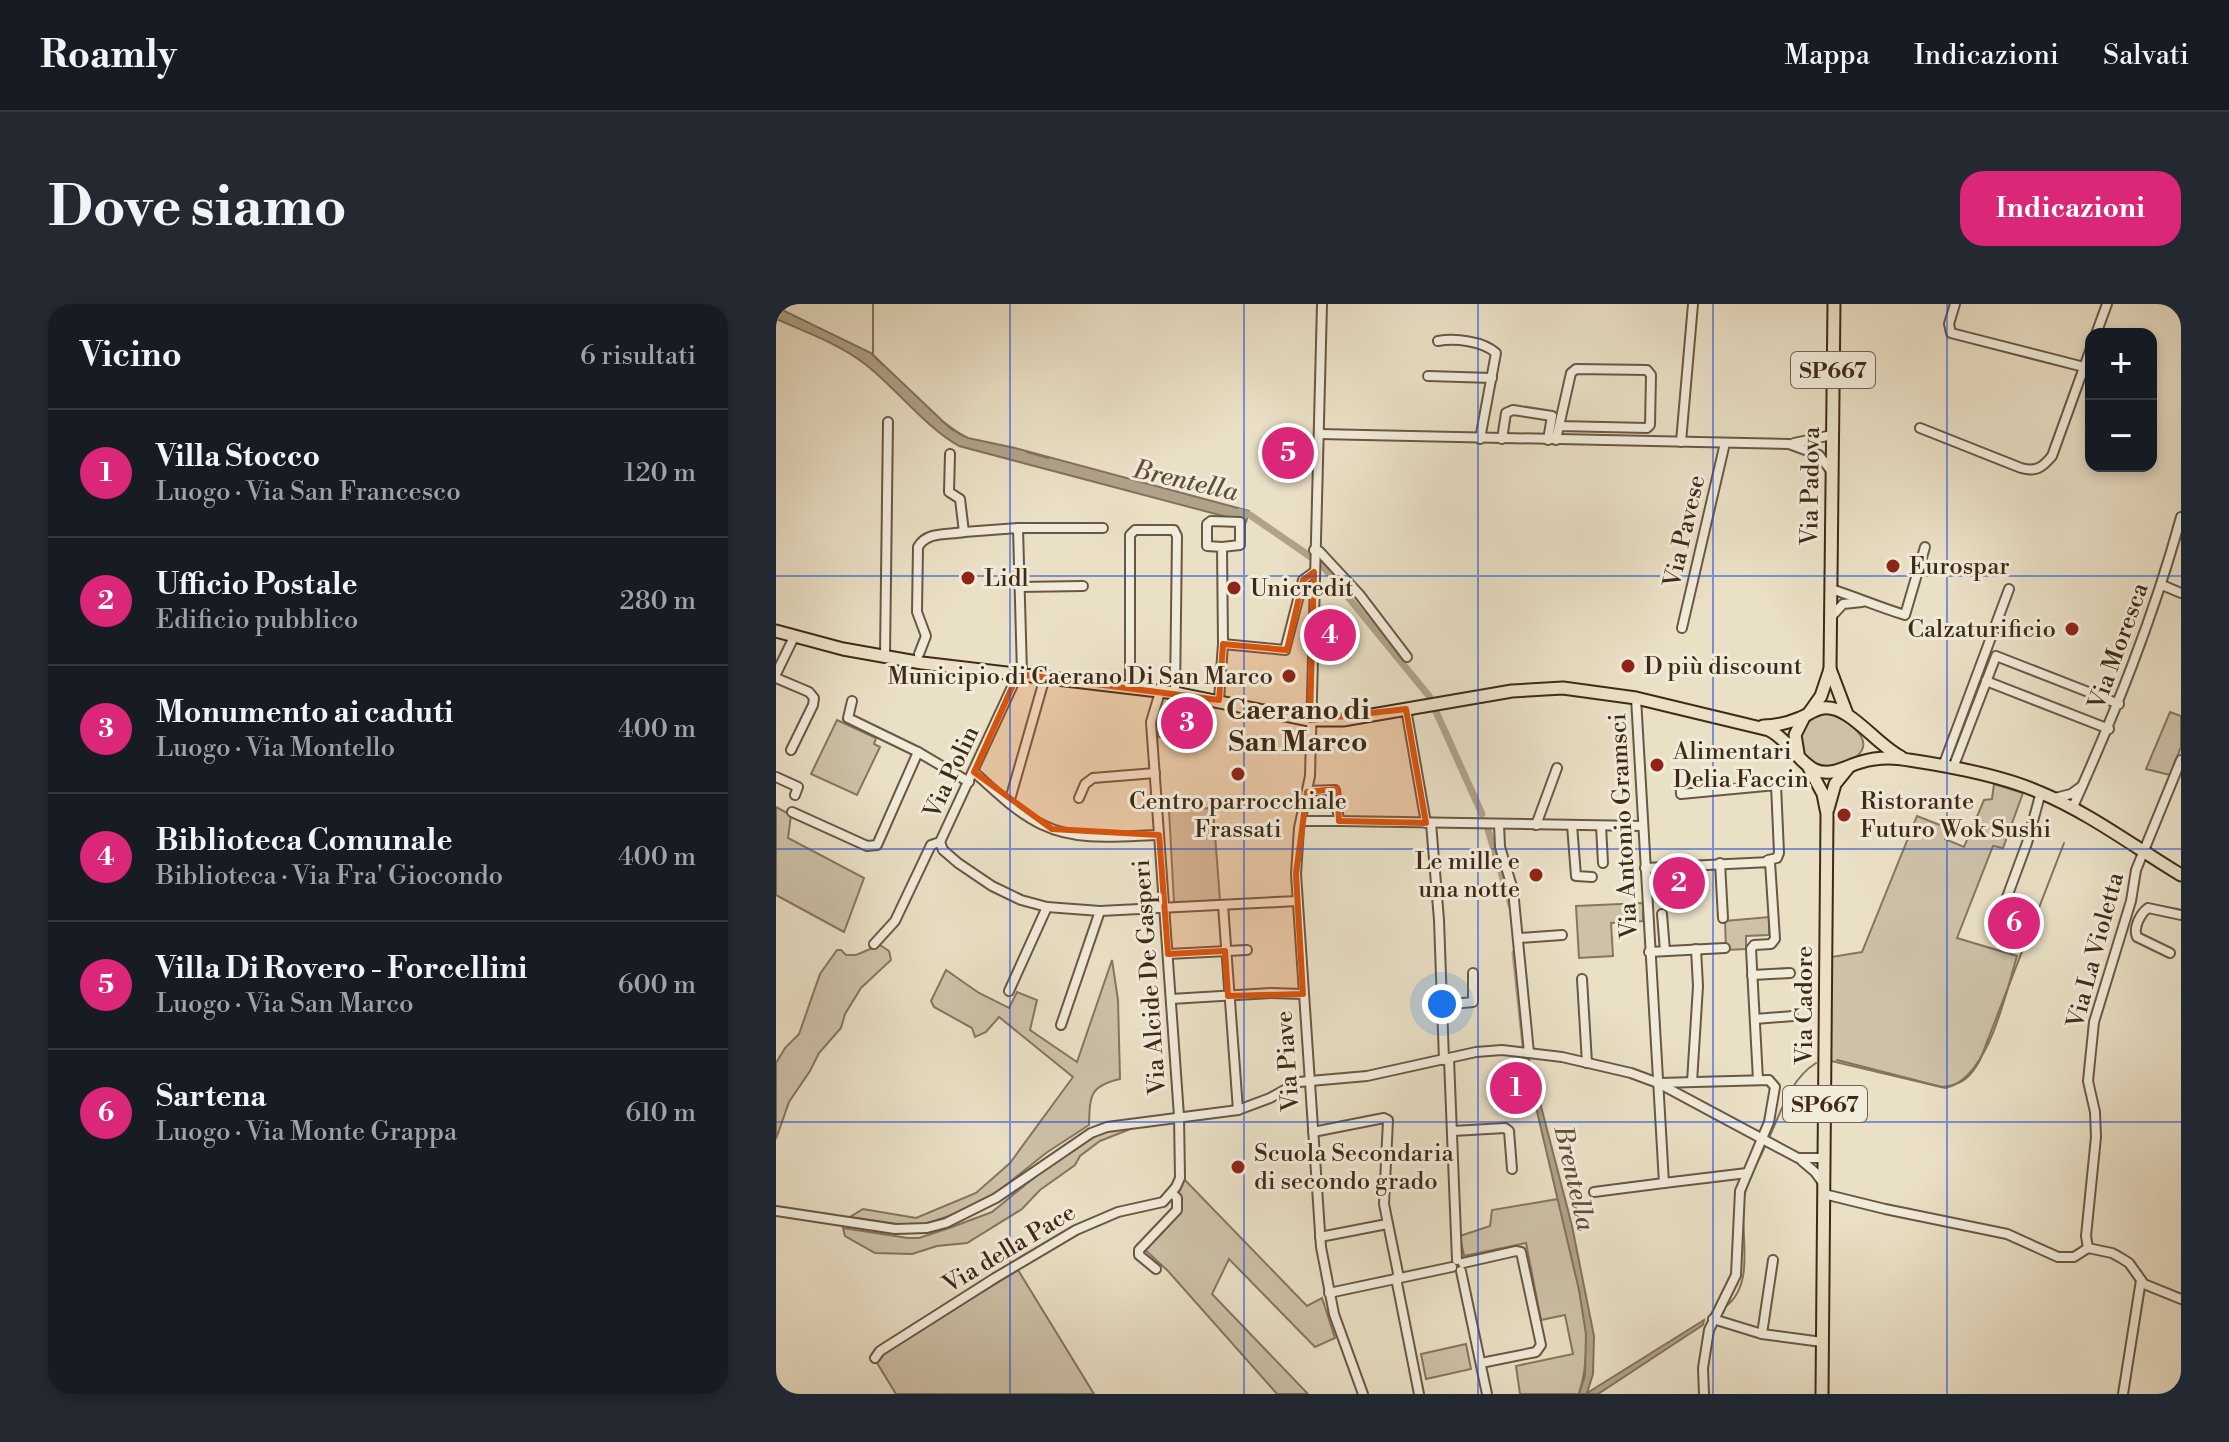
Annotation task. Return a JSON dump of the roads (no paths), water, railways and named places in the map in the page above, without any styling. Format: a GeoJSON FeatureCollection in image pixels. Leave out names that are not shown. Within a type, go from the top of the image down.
{"type":"FeatureCollection","features":[{"type":"Feature","properties":{"kind":"main road","name":"Via Padova"},"geometry":{"type":"LineString","coordinates":[[1807,715],[1821,696],[1830,669],[1834,304]]}},
{"type":"Feature","properties":{"kind":"main road"},"geometry":{"type":"LineString","coordinates":[[776,631],[885,656],[922,658],[1020,674],[1175,693],[1309,720],[1343,720],[1543,688],[1583,689],[1636,698],[1757,726],[1778,735],[1807,765],[1826,772],[1888,758],[1909,760],[1948,767],[2047,795],[2070,803],[2181,875]]}},
{"type":"Feature","properties":{"kind":"main road","name":"Via Padova"},"geometry":{"type":"LineString","coordinates":[[1830,669],[1847,714]]}},
{"type":"Feature","properties":{"kind":"main road"},"geometry":{"type":"LineString","coordinates":[[1757,726],[1779,725],[1829,707],[1847,714],[1887,750],[1909,760]]}},
{"type":"Feature","properties":{"kind":"main road"},"geometry":{"type":"LineString","coordinates":[[1798,753],[1795,735],[1807,715]]}},
{"type":"Feature","properties":{"kind":"main road"},"geometry":{"type":"LineString","coordinates":[[1854,764],[1863,757],[1867,746],[1862,728]]}},
{"type":"Feature","properties":{"kind":"main road","name":"Via Cadore"},"geometry":{"type":"LineString","coordinates":[[1827,814],[1835,784],[1854,764]]}},
{"type":"Feature","properties":{"kind":"main road","name":"Via Cadore"},"geometry":{"type":"LineString","coordinates":[[1807,765],[1823,794],[1827,814],[1822,1394]]}},
{"type":"Feature","properties":{"kind":"street","name":"Via Piave"},"geometry":{"type":"LineString","coordinates":[[1322,304],[1309,720],[1310,776],[1296,851],[1297,901],[1320,1237],[1329,1293],[1363,1394]]}},
{"type":"Feature","properties":{"kind":"street"},"geometry":{"type":"LineString","coordinates":[[1681,442],[1693,304]]}},
{"type":"Feature","properties":{"kind":"street"},"geometry":{"type":"LineString","coordinates":[[1920,428],[2021,468],[2032,471],[2043,467],[2052,456],[2084,367],[1951,333],[1949,324],[1955,304]]}},
{"type":"Feature","properties":{"kind":"street"},"geometry":{"type":"LineString","coordinates":[[2098,328],[2107,304]]}},
{"type":"Feature","properties":{"kind":"street"},"geometry":{"type":"LineString","coordinates":[[1438,341],[1448,339],[1489,346],[1496,353],[1480,439]]}},
{"type":"Feature","properties":{"kind":"street"},"geometry":{"type":"LineString","coordinates":[[1552,440],[1559,426],[1571,373],[1576,369],[1647,370],[1651,375],[1650,425],[1647,428],[1559,426]]}},
{"type":"Feature","properties":{"kind":"street"},"geometry":{"type":"LineString","coordinates":[[1428,376],[1492,378]]}},
{"type":"Feature","properties":{"kind":"street"},"geometry":{"type":"LineString","coordinates":[[1502,439],[1506,413],[1513,410],[1552,416],[1552,440]]}},
{"type":"Feature","properties":{"kind":"street"},"geometry":{"type":"LineString","coordinates":[[885,656],[888,422]]}},
{"type":"Feature","properties":{"kind":"street"},"geometry":{"type":"LineString","coordinates":[[1319,434],[1789,444],[1832,435]]}},
{"type":"Feature","properties":{"kind":"street","name":"Via Pavese"},"geometry":{"type":"LineString","coordinates":[[1682,628],[1725,443]]}},
{"type":"Feature","properties":{"kind":"street"},"geometry":{"type":"LineString","coordinates":[[1789,444],[1819,455],[1832,472]]}},
{"type":"Feature","properties":{"kind":"street"},"geometry":{"type":"LineString","coordinates":[[1807,450],[1832,449]]}},
{"type":"Feature","properties":{"kind":"street"},"geometry":{"type":"LineString","coordinates":[[950,454],[950,494],[960,499],[964,532]]}},
{"type":"Feature","properties":{"kind":"street","name":"Via Moresca"},"geometry":{"type":"LineString","coordinates":[[2070,803],[2083,786],[2119,704],[2162,585],[2181,517]]}},
{"type":"Feature","properties":{"kind":"street"},"geometry":{"type":"LineString","coordinates":[[1240,522],[1240,545],[1222,547],[1207,546],[1207,524],[1240,522]]}},
{"type":"Feature","properties":{"kind":"street"},"geometry":{"type":"LineString","coordinates":[[1018,528],[1020,674]]}},
{"type":"Feature","properties":{"kind":"street"},"geometry":{"type":"LineString","coordinates":[[922,658],[926,636],[917,612],[918,547],[921,541],[928,537],[964,532],[1018,528],[1103,528]]}},
{"type":"Feature","properties":{"kind":"street"},"geometry":{"type":"LineString","coordinates":[[1130,687],[1130,535],[1135,530],[1174,530],[1177,536],[1175,693]]}},
{"type":"Feature","properties":{"kind":"street"},"geometry":{"type":"LineString","coordinates":[[1219,700],[1223,644],[1222,547]]}},
{"type":"Feature","properties":{"kind":"street"},"geometry":{"type":"LineString","coordinates":[[1830,618],[1843,604],[1862,602],[1905,615],[1925,547]]}},
{"type":"Feature","properties":{"kind":"street"},"geometry":{"type":"LineString","coordinates":[[1314,554],[1319,551],[1350,584],[1407,657]]}},
{"type":"Feature","properties":{"kind":"street"},"geometry":{"type":"LineString","coordinates":[[1223,644],[1285,650],[1303,580],[1314,570]]}},
{"type":"Feature","properties":{"kind":"street"},"geometry":{"type":"LineString","coordinates":[[2162,585],[2181,593]]}},
{"type":"Feature","properties":{"kind":"street"},"geometry":{"type":"LineString","coordinates":[[1019,587],[1083,586]]}},
{"type":"Feature","properties":{"kind":"street"},"geometry":{"type":"LineString","coordinates":[[1948,767],[2009,589]]}},
{"type":"Feature","properties":{"kind":"street"},"geometry":{"type":"LineString","coordinates":[[1831,592],[1855,596],[1862,602]]}},
{"type":"Feature","properties":{"kind":"street"},"geometry":{"type":"LineString","coordinates":[[1831,592],[1843,604]]}},
{"type":"Feature","properties":{"kind":"street"},"geometry":{"type":"LineString","coordinates":[[791,750],[814,698],[809,692],[776,676],[794,637]]}},
{"type":"Feature","properties":{"kind":"street"},"geometry":{"type":"LineString","coordinates":[[1948,767],[1996,656],[2119,704]]}},
{"type":"Feature","properties":{"kind":"street","name":"Via Polin"},"geometry":{"type":"LineString","coordinates":[[874,944],[902,908],[931,845],[942,846],[1020,674]]}},
{"type":"Feature","properties":{"kind":"street"},"geometry":{"type":"LineString","coordinates":[[1009,803],[1045,677]]}},
{"type":"Feature","properties":{"kind":"street"},"geometry":{"type":"LineString","coordinates":[[1986,681],[2109,729]]}},
{"type":"Feature","properties":{"kind":"street","name":"Via Alcide De Gasperi"},"geometry":{"type":"LineString","coordinates":[[1155,691],[1151,722],[1179,1116]]}},
{"type":"Feature","properties":{"kind":"street","name":"Via Antonio Gramsci"},"geometry":{"type":"LineString","coordinates":[[1636,698],[1664,1183]]}},
{"type":"Feature","properties":{"kind":"street"},"geometry":{"type":"LineString","coordinates":[[852,701],[848,718],[918,752],[969,782]]}},
{"type":"Feature","properties":{"kind":"street"},"geometry":{"type":"LineString","coordinates":[[1406,709],[1429,823],[1439,920],[1442,1005],[1453,1131],[1458,1266],[1487,1394]]}},
{"type":"Feature","properties":{"kind":"street"},"geometry":{"type":"LineString","coordinates":[[792,812],[872,847],[880,840],[918,752]]}},
{"type":"Feature","properties":{"kind":"street","name":"Via La Violetta"},"geometry":{"type":"LineString","coordinates":[[2088,1248],[2087,1227],[2096,1137],[2095,1112],[2088,1081],[2094,1022],[2131,901],[2136,870],[2181,760]]}},
{"type":"Feature","properties":{"kind":"street"},"geometry":{"type":"LineString","coordinates":[[1536,825],[1557,768]]}},
{"type":"Feature","properties":{"kind":"street"},"geometry":{"type":"LineString","coordinates":[[974,772],[1009,803],[1040,824],[1067,833],[1098,836],[1159,835]]}},
{"type":"Feature","properties":{"kind":"street"},"geometry":{"type":"LineString","coordinates":[[1645,868],[1768,860],[1777,858],[1779,853],[1776,785],[1681,794],[1680,772]]}},
{"type":"Feature","properties":{"kind":"street"},"geometry":{"type":"LineString","coordinates":[[1079,798],[1085,784],[1093,778],[1155,773]]}},
{"type":"Feature","properties":{"kind":"street"},"geometry":{"type":"LineString","coordinates":[[776,777],[798,787],[795,795]]}},
{"type":"Feature","properties":{"kind":"street"},"geometry":{"type":"LineString","coordinates":[[2070,803],[2083,786]]}},
{"type":"Feature","properties":{"kind":"street"},"geometry":{"type":"LineString","coordinates":[[1307,791],[1335,790],[1339,821]]}},
{"type":"Feature","properties":{"kind":"street"},"geometry":{"type":"LineString","coordinates":[[2007,897],[2047,795]]}},
{"type":"Feature","properties":{"kind":"street"},"geometry":{"type":"LineString","coordinates":[[1301,821],[1642,826]]}},
{"type":"Feature","properties":{"kind":"street"},"geometry":{"type":"LineString","coordinates":[[1499,824],[1500,847],[1513,890],[1529,1052]]}},
{"type":"Feature","properties":{"kind":"street"},"geometry":{"type":"LineString","coordinates":[[1572,825],[1576,876],[1592,877]]}},
{"type":"Feature","properties":{"kind":"street"},"geometry":{"type":"LineString","coordinates":[[1601,826],[1603,863]]}},
{"type":"Feature","properties":{"kind":"street"},"geometry":{"type":"LineString","coordinates":[[942,846],[958,863],[999,890],[1047,907],[1100,911],[1297,901]]}},
{"type":"Feature","properties":{"kind":"street"},"geometry":{"type":"LineString","coordinates":[[1758,1080],[1752,947],[1771,944],[1775,937],[1771,864],[1768,860]]}},
{"type":"Feature","properties":{"kind":"street"},"geometry":{"type":"LineString","coordinates":[[1720,863],[1723,918]]}},
{"type":"Feature","properties":{"kind":"street"},"geometry":{"type":"LineString","coordinates":[[1223,905],[1238,1110]]}},
{"type":"Feature","properties":{"kind":"street"},"geometry":{"type":"LineString","coordinates":[[2170,953],[2137,937],[2135,931],[2141,916],[2152,906],[2181,915]]}},
{"type":"Feature","properties":{"kind":"street"},"geometry":{"type":"LineString","coordinates":[[1009,991],[1047,907]]}},
{"type":"Feature","properties":{"kind":"street"},"geometry":{"type":"LineString","coordinates":[[1061,1025],[1100,911]]}},
{"type":"Feature","properties":{"kind":"street","name":"Via Antonio Gramsci"},"geometry":{"type":"LineString","coordinates":[[1662,914],[1665,951]]}},
{"type":"Feature","properties":{"kind":"street"},"geometry":{"type":"LineString","coordinates":[[1519,938],[1562,935]]}},
{"type":"Feature","properties":{"kind":"street","name":"Via Antonio Gramsci"},"geometry":{"type":"LineString","coordinates":[[1649,952],[1725,948]]}},
{"type":"Feature","properties":{"kind":"street"},"geometry":{"type":"LineString","coordinates":[[1692,1082],[1698,986],[1696,949]]}},
{"type":"Feature","properties":{"kind":"street"},"geometry":{"type":"LineString","coordinates":[[1168,954],[1247,950]]}},
{"type":"Feature","properties":{"kind":"street"},"geometry":{"type":"LineString","coordinates":[[1442,1005],[1473,1002],[1473,973]]}},
{"type":"Feature","properties":{"kind":"street"},"geometry":{"type":"LineString","coordinates":[[1752,975],[1790,973]]}},
{"type":"Feature","properties":{"kind":"street"},"geometry":{"type":"LineString","coordinates":[[1582,979],[1587,1063]]}},
{"type":"Feature","properties":{"kind":"street"},"geometry":{"type":"LineString","coordinates":[[1171,999],[1303,994]]}},
{"type":"Feature","properties":{"kind":"street"},"geometry":{"type":"LineString","coordinates":[[1755,1019],[1793,1016]]}},
{"type":"Feature","properties":{"kind":"street"},"geometry":{"type":"LineString","coordinates":[[776,1211],[895,1229],[927,1228],[946,1223],[996,1198],[1091,1133],[1122,1123],[1238,1110],[1308,1080],[1367,1076],[1476,1052],[1515,1051],[1587,1063],[1658,1083],[1798,1158],[1811,1169],[1824,1189],[1885,1209],[2007,1234],[2058,1257],[2074,1257],[2088,1248],[2112,1253],[2129,1263],[2141,1280],[2151,1287],[2181,1299]]}},
{"type":"Feature","properties":{"kind":"street"},"geometry":{"type":"LineString","coordinates":[[1658,1083],[1769,1080],[1775,1087],[1766,1141],[1747,1173],[1739,1207],[1736,1275],[1713,1319],[1703,1368],[1704,1394]]}},
{"type":"Feature","properties":{"kind":"street"},"geometry":{"type":"LineString","coordinates":[[1156,1269],[1139,1255],[1139,1250],[1177,1210],[1177,1198],[1172,1193],[1181,1171],[1179,1116]]}},
{"type":"Feature","properties":{"kind":"street"},"geometry":{"type":"LineString","coordinates":[[1313,1132],[1384,1118],[1389,1122],[1384,1204],[1419,1394]]}},
{"type":"Feature","properties":{"kind":"street"},"geometry":{"type":"LineString","coordinates":[[1453,1131],[1505,1128],[1509,1131],[1512,1169]]}},
{"type":"Feature","properties":{"kind":"street"},"geometry":{"type":"LineString","coordinates":[[1798,1158],[1825,1162]]}},
{"type":"Feature","properties":{"kind":"street"},"geometry":{"type":"LineString","coordinates":[[1811,1169],[1818,1169],[1825,1162]]}},
{"type":"Feature","properties":{"kind":"street"},"geometry":{"type":"LineString","coordinates":[[1594,1192],[1747,1173]]}},
{"type":"Feature","properties":{"kind":"street","name":"Via della Pace"},"geometry":{"type":"LineString","coordinates":[[875,1358],[880,1351],[982,1286],[1076,1230],[1118,1212],[1163,1202],[1172,1193]]}},
{"type":"Feature","properties":{"kind":"street"},"geometry":{"type":"LineString","coordinates":[[1320,1237],[1387,1224]]}},
{"type":"Feature","properties":{"kind":"street"},"geometry":{"type":"LineString","coordinates":[[1329,1293],[1521,1252],[1541,1345],[1536,1352],[1481,1363]]}},
{"type":"Feature","properties":{"kind":"street"},"geometry":{"type":"LineString","coordinates":[[1762,1334],[1773,1260]]}},
{"type":"Feature","properties":{"kind":"street"},"geometry":{"type":"LineString","coordinates":[[2123,1394],[2141,1280]]}},
{"type":"Feature","properties":{"kind":"street"},"geometry":{"type":"LineString","coordinates":[[1713,1319],[1762,1334],[1822,1342]]}},
{"type":"Feature","properties":{"kind":"waterway"},"geometry":{"type":"LineString","coordinates":[[873,304],[873,355],[883,365]]}},
{"type":"Feature","properties":{"kind":"waterway"},"geometry":{"type":"LineString","coordinates":[[942,421],[963,436]]}},
{"type":"Feature","properties":{"kind":"waterway"},"geometry":{"type":"LineString","coordinates":[[1027,452],[1048,458]]}},
{"type":"Feature","properties":{"kind":"waterway","name":"Brentella"},"geometry":{"type":"LineString","coordinates":[[1239,512],[1250,515],[1321,564],[1429,696],[1482,814]]}},
{"type":"Feature","properties":{"kind":"waterway","name":"Brentella"},"geometry":{"type":"LineString","coordinates":[[1488,830],[1511,905]]}},
{"type":"Feature","properties":{"kind":"waterway"},"geometry":{"type":"LineString","coordinates":[[1837,1060],[1942,1087],[1969,1076],[1980,1060],[2064,843]]}},
{"type":"Feature","properties":{"kind":"waterway","name":"Brentella"},"geometry":{"type":"LineString","coordinates":[[1515,953],[1526,1056]]}},
{"type":"Feature","properties":{"kind":"waterway"},"geometry":{"type":"LineString","coordinates":[[1769,1138],[1793,1087],[1816,1063]]}},
{"type":"Feature","properties":{"kind":"waterway"},"geometry":{"type":"LineString","coordinates":[[1725,1307],[1741,1285],[1745,1257],[1744,1198],[1766,1144]]}},
{"type":"Feature","properties":{"kind":"place","name":"Villa Di Rovero - Forcellini"},"geometry":{"type":"Point","coordinates":[1288,453]}},
{"type":"Feature","properties":{"kind":"place","name":"Eurospar"},"geometry":{"type":"Point","coordinates":[1893,566]}},
{"type":"Feature","properties":{"kind":"place","name":"Lidl"},"geometry":{"type":"Point","coordinates":[968,578]}},
{"type":"Feature","properties":{"kind":"place","name":"Unicredit"},"geometry":{"type":"Point","coordinates":[1234,588]}},
{"type":"Feature","properties":{"kind":"place","name":"Calzaturificio"},"geometry":{"type":"Point","coordinates":[2072,629]}},
{"type":"Feature","properties":{"kind":"place","name":"Biblioteca Comunale"},"geometry":{"type":"Point","coordinates":[1330,635]}},
{"type":"Feature","properties":{"kind":"place","name":"D più discount"},"geometry":{"type":"Point","coordinates":[1628,666]}},
{"type":"Feature","properties":{"kind":"place","name":"Municipio di Caerano Di San Marco"},"geometry":{"type":"Point","coordinates":[1289,676]}},
{"type":"Feature","properties":{"kind":"place","name":"Monumento ai caduti"},"geometry":{"type":"Point","coordinates":[1187,723]}},
{"type":"Feature","properties":{"kind":"place","name":"Alimentari Delia Faccin"},"geometry":{"type":"Point","coordinates":[1657,765]}},
{"type":"Feature","properties":{"kind":"place","name":"Centro parrocchiale Frassati"},"geometry":{"type":"Point","coordinates":[1238,774]}},
{"type":"Feature","properties":{"kind":"place","name":"Ristorante Futuro Wok Sushi"},"geometry":{"type":"Point","coordinates":[1844,815]}},
{"type":"Feature","properties":{"kind":"place","name":"Le mille e una notte"},"geometry":{"type":"Point","coordinates":[1536,875]}},
{"type":"Feature","properties":{"kind":"place","name":"Ufficio Postale"},"geometry":{"type":"Point","coordinates":[1679,883]}},
{"type":"Feature","properties":{"kind":"place","name":"Sartena"},"geometry":{"type":"Point","coordinates":[2014,923]}},
{"type":"Feature","properties":{"kind":"place","name":"Villa Stocco"},"geometry":{"type":"Point","coordinates":[1516,1088]}},
{"type":"Feature","properties":{"kind":"place","name":"Scuola Secondaria di secondo grado"},"geometry":{"type":"Point","coordinates":[1238,1167]}},
{"type":"Feature","properties":{"kind":"district","name":"Caerano di San Marco"},"geometry":{"type":"Point","coordinates":[1298,725]}}]}
